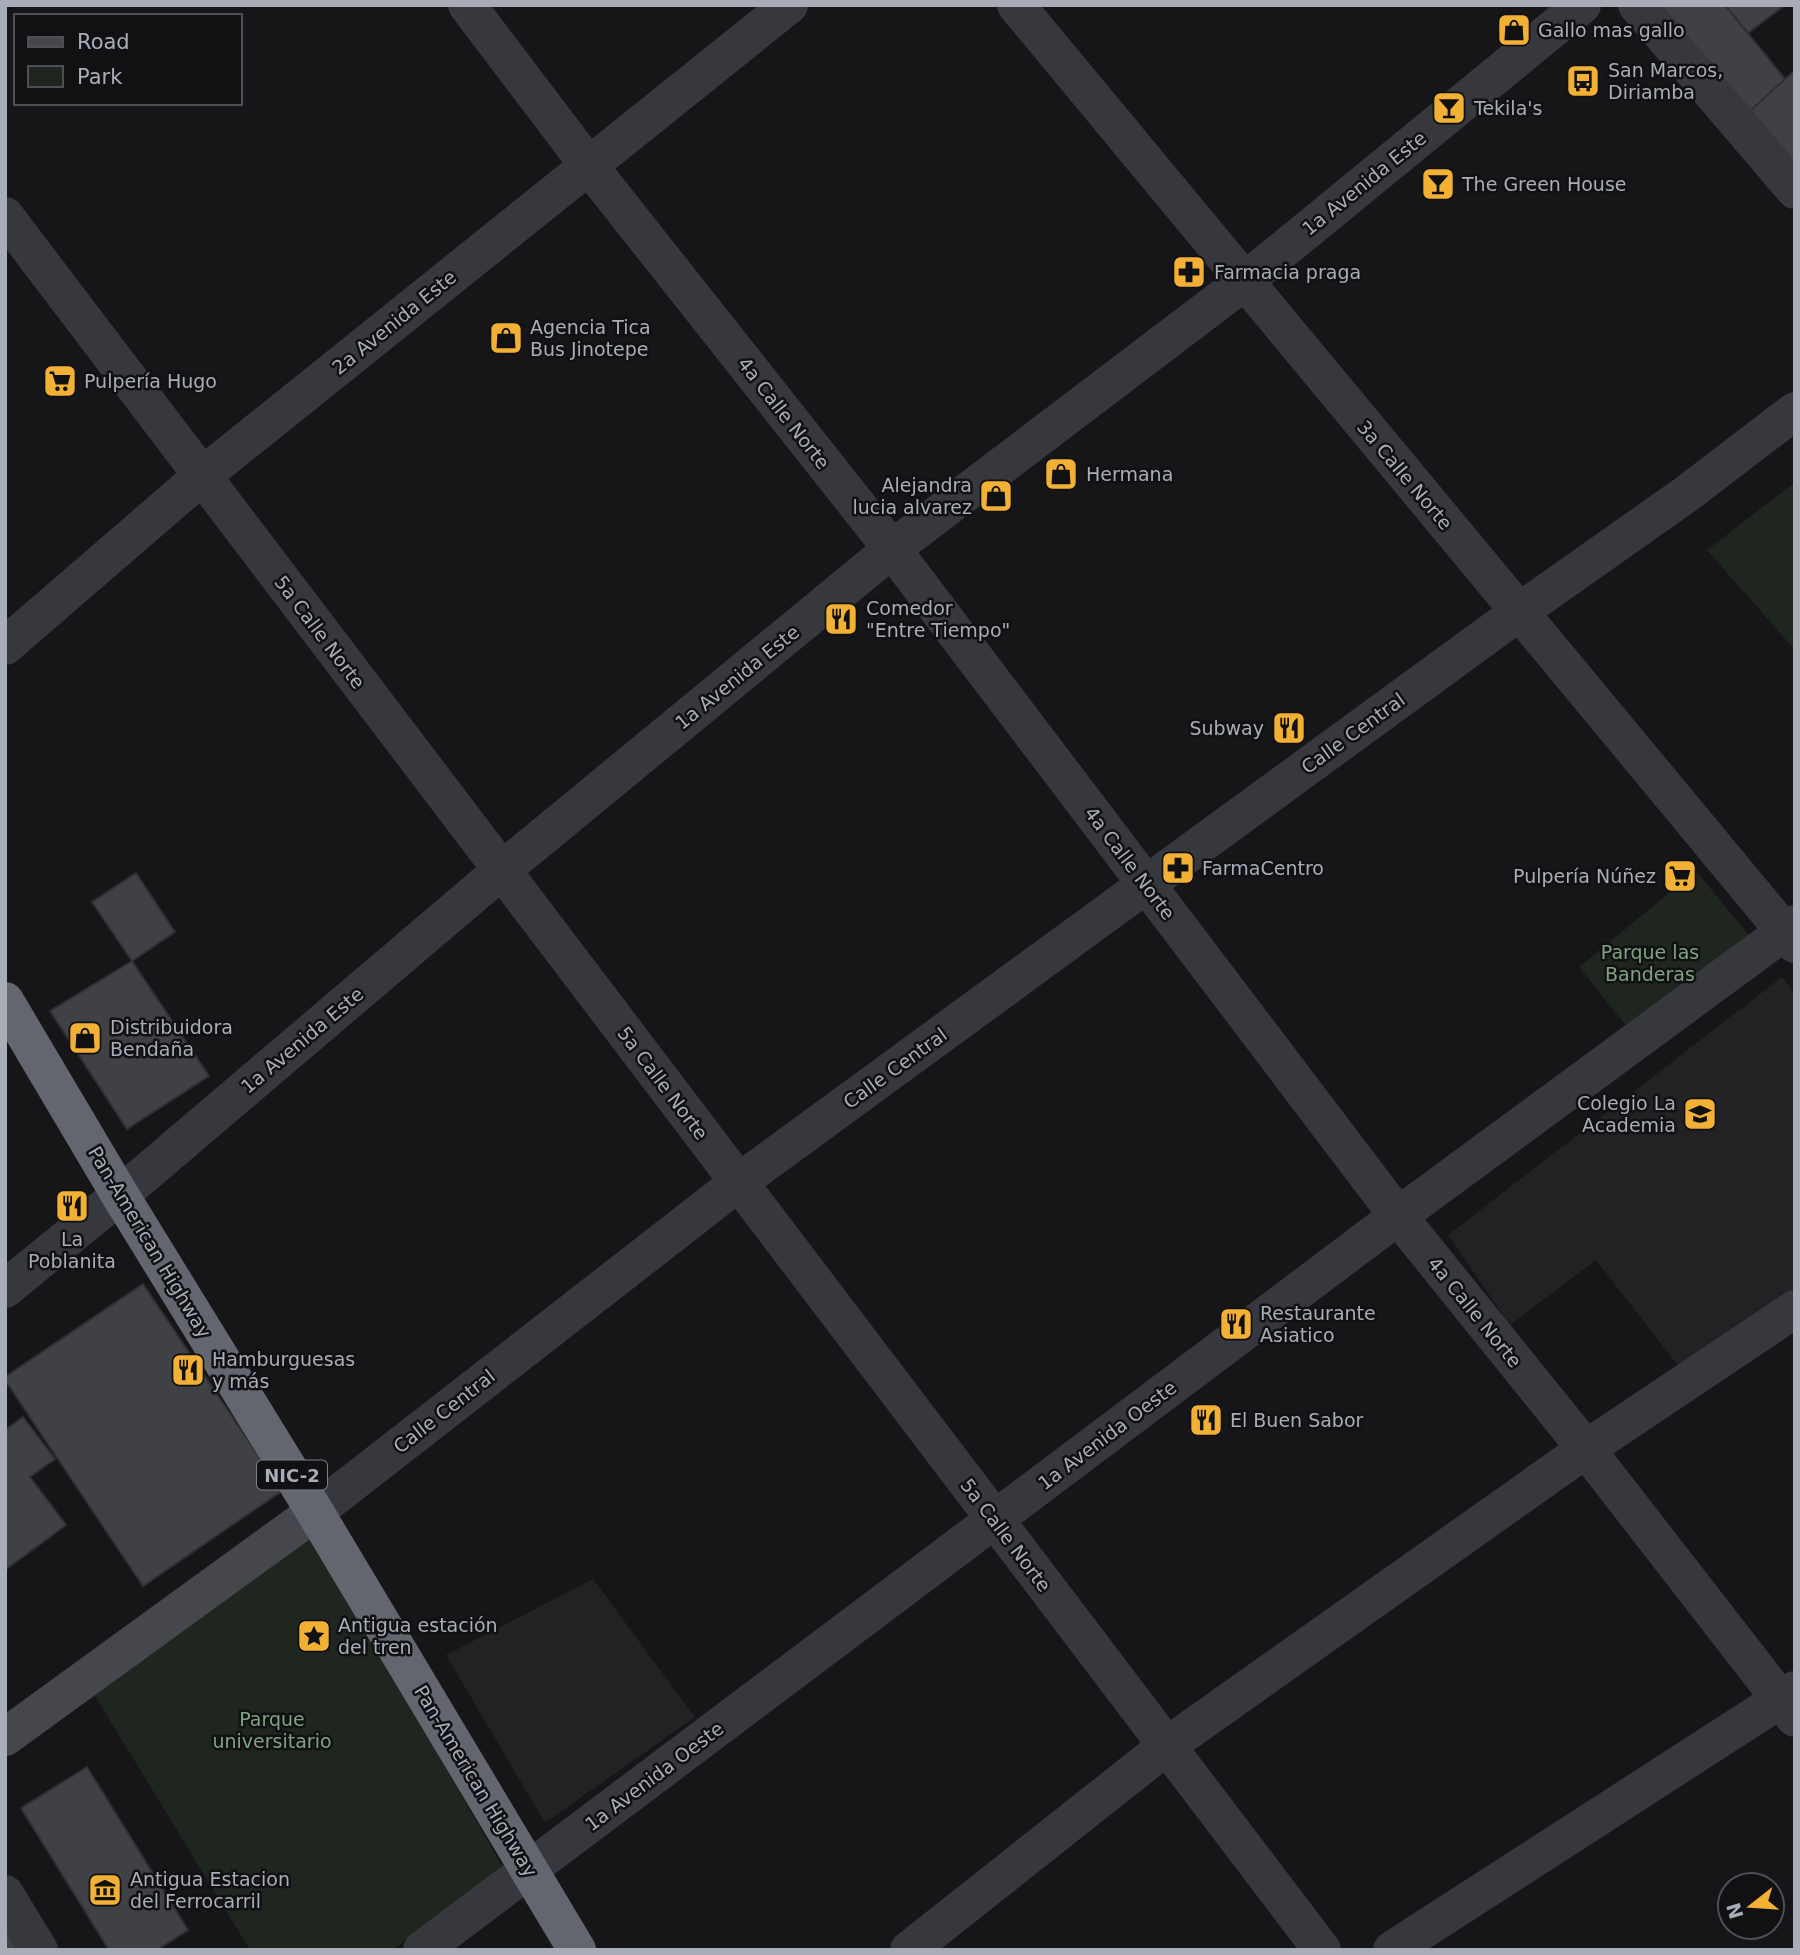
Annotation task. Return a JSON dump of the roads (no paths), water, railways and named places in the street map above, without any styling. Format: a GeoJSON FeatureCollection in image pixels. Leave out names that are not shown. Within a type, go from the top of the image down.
{"type":"FeatureCollection","features":[{"type":"Feature","properties":{"kind":"highway","name":"Pan-American Highway"},"geometry":{"type":"LineString","coordinates":[[5,1001],[577,1950]]}},
{"type":"Feature","properties":{"kind":"main road","name":"Calle Central"},"geometry":{"type":"LineString","coordinates":[[5,1737],[315,1512]]}},
{"type":"Feature","properties":{"kind":"street","name":"4a Calle Norte"},"geometry":{"type":"LineString","coordinates":[[467,5],[589,166],[892,549],[1398,1216],[1790,1702]]}},
{"type":"Feature","properties":{"kind":"street","name":"2a Avenida Este"},"geometry":{"type":"LineString","coordinates":[[5,646],[202,476],[789,5]]}},
{"type":"Feature","properties":{"kind":"street","name":"3a Calle Norte"},"geometry":{"type":"LineString","coordinates":[[1016,5],[1519,612],[1791,933]]}},
{"type":"Feature","properties":{"kind":"street","name":"1a Avenida Este"},"geometry":{"type":"LineString","coordinates":[[5,1289],[120,1195],[502,870],[892,549],[1245,281],[1582,5]]}},
{"type":"Feature","properties":{"kind":"street"},"geometry":{"type":"LineString","coordinates":[[1637,5],[1795,190]]}},
{"type":"Feature","properties":{"kind":"street","name":"5a Calle Norte"},"geometry":{"type":"LineString","coordinates":[[5,216],[1322,1950]]}},
{"type":"Feature","properties":{"kind":"street","name":"Calle Central"},"geometry":{"type":"LineString","coordinates":[[315,1512],[739,1182],[1519,612],[1685,495],[1795,411]]}},
{"type":"Feature","properties":{"kind":"street","name":"1a Avenida Oeste"},"geometry":{"type":"LineString","coordinates":[[422,1950],[1398,1216],[1791,933]]}},
{"type":"Feature","properties":{"kind":"street"},"geometry":{"type":"LineString","coordinates":[[909,1950],[1168,1745],[1586,1449],[1795,1309]]}},
{"type":"Feature","properties":{"kind":"street"},"geometry":{"type":"LineString","coordinates":[[1392,1950],[1790,1702]]}},
{"type":"Feature","properties":{"kind":"street"},"geometry":{"type":"LineString","coordinates":[[5,1894],[39,1950]]}},
{"type":"Feature","properties":{"kind":"place","name":"Gallo mas gallo"},"geometry":{"type":"Point","coordinates":[1514,30]}},
{"type":"Feature","properties":{"kind":"place","name":"San Marcos, Diriamba"},"geometry":{"type":"Point","coordinates":[1583,81]}},
{"type":"Feature","properties":{"kind":"place","name":"Tekila's"},"geometry":{"type":"Point","coordinates":[1449,108]}},
{"type":"Feature","properties":{"kind":"place","name":"The Green House"},"geometry":{"type":"Point","coordinates":[1438,184]}},
{"type":"Feature","properties":{"kind":"place","name":"Farmacia praga"},"geometry":{"type":"Point","coordinates":[1189,272]}},
{"type":"Feature","properties":{"kind":"place","name":"Agencia Tica Bus Jinotepe"},"geometry":{"type":"Point","coordinates":[506,338]}},
{"type":"Feature","properties":{"kind":"place","name":"Pulpería Hugo"},"geometry":{"type":"Point","coordinates":[60,381]}},
{"type":"Feature","properties":{"kind":"place","name":"Hermana"},"geometry":{"type":"Point","coordinates":[1061,474]}},
{"type":"Feature","properties":{"kind":"place","name":"Alejandra lucia alvarez"},"geometry":{"type":"Point","coordinates":[996,496]}},
{"type":"Feature","properties":{"kind":"place","name":"Comedor \"Entre Tiempo\""},"geometry":{"type":"Point","coordinates":[841,619]}},
{"type":"Feature","properties":{"kind":"place","name":"Subway"},"geometry":{"type":"Point","coordinates":[1289,728]}},
{"type":"Feature","properties":{"kind":"place","name":"FarmaCentro"},"geometry":{"type":"Point","coordinates":[1178,868]}},
{"type":"Feature","properties":{"kind":"place","name":"Pulpería Núñez"},"geometry":{"type":"Point","coordinates":[1680,876]}},
{"type":"Feature","properties":{"kind":"place","name":"Distribuidora Bendaña"},"geometry":{"type":"Point","coordinates":[85,1038]}},
{"type":"Feature","properties":{"kind":"place","name":"Colegio La Academia"},"geometry":{"type":"Point","coordinates":[1700,1114]}},
{"type":"Feature","properties":{"kind":"place","name":"La Poblanita"},"geometry":{"type":"Point","coordinates":[72,1206]}},
{"type":"Feature","properties":{"kind":"place","name":"Restaurante Asiatico"},"geometry":{"type":"Point","coordinates":[1236,1324]}},
{"type":"Feature","properties":{"kind":"place","name":"Hamburguesas y más"},"geometry":{"type":"Point","coordinates":[188,1370]}},
{"type":"Feature","properties":{"kind":"place","name":"El Buen Sabor"},"geometry":{"type":"Point","coordinates":[1206,1420]}},
{"type":"Feature","properties":{"kind":"place","name":"Antigua estación del tren"},"geometry":{"type":"Point","coordinates":[314,1636]}},
{"type":"Feature","properties":{"kind":"place","name":"Antigua Estacion del Ferrocarril"},"geometry":{"type":"Point","coordinates":[105,1890]}},
{"type":"Feature","properties":{"kind":"park label","name":"Parque las Banderas"},"geometry":{"type":"Point","coordinates":[1650,963]}},
{"type":"Feature","properties":{"kind":"park label","name":"Parque universitario"},"geometry":{"type":"Point","coordinates":[272,1730]}}]}
